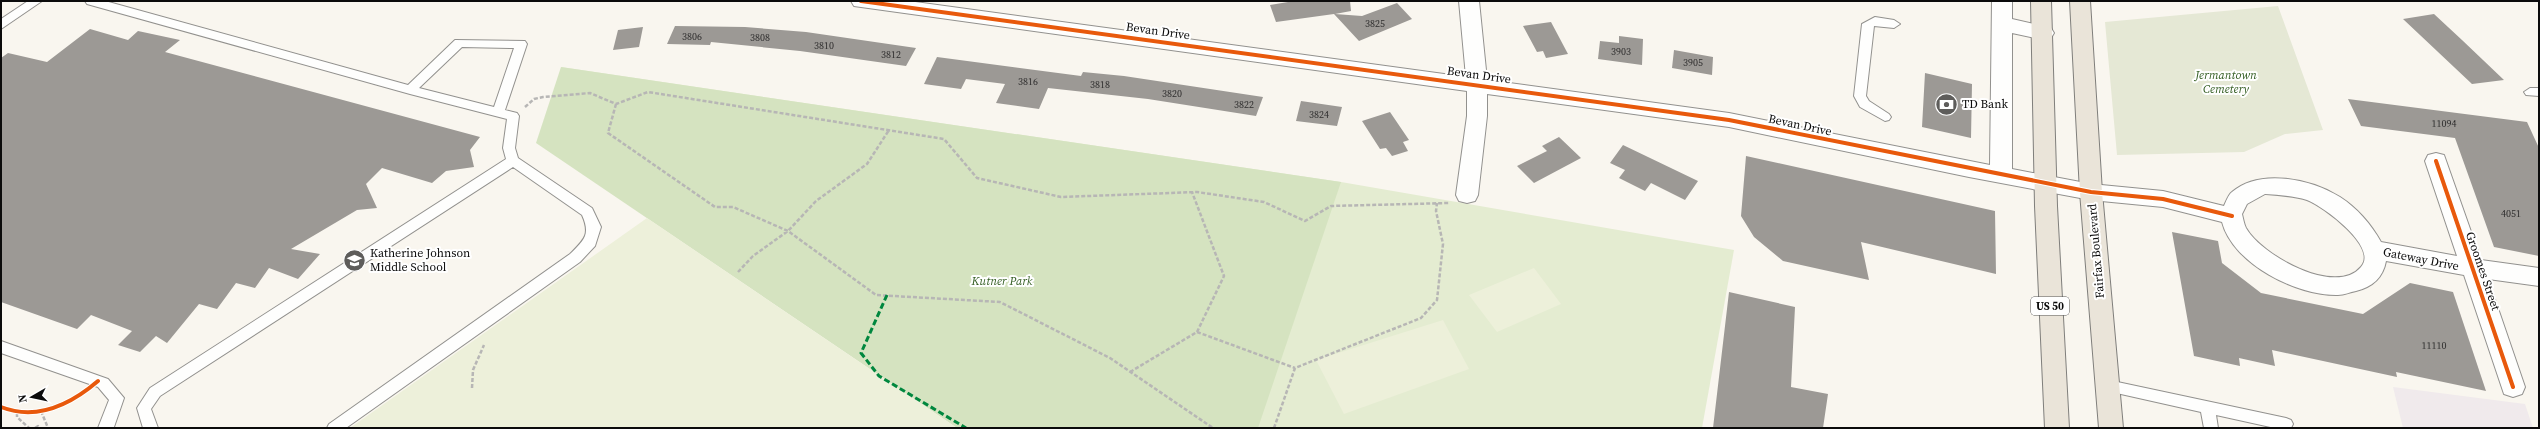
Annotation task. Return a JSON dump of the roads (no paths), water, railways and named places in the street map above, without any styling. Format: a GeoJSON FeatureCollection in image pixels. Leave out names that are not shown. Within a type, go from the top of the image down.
{"type":"FeatureCollection","features":[{"type":"Feature","properties":{"kind":"main road","name":"US 50"},"geometry":{"type":"LineString","coordinates":[[2041,1],[2044,33],[2046,184],[2057,428]]}},
{"type":"Feature","properties":{"kind":"main road","name":"Fairfax Boulevard"},"geometry":{"type":"LineString","coordinates":[[2080,1],[2091,192],[2112,428]]}},
{"type":"Feature","properties":{"kind":"street","name":"Bevan Drive"},"geometry":{"type":"LineString","coordinates":[[861,1],[1730,120],[2091,192]]}},
{"type":"Feature","properties":{"kind":"street"},"geometry":{"type":"LineString","coordinates":[[1467,196],[1477,116],[1469,1]]}},
{"type":"Feature","properties":{"kind":"street"},"geometry":{"type":"LineString","coordinates":[[2001,175],[2002,1]]}},
{"type":"Feature","properties":{"kind":"street"},"geometry":{"type":"LineString","coordinates":[[2002,24],[2044,33]]}},
{"type":"Feature","properties":{"kind":"street","name":"Groomes Street"},"geometry":{"type":"LineString","coordinates":[[2436,161],[2513,387]]}},
{"type":"Feature","properties":{"kind":"street","name":"Gateway Drive"},"geometry":{"type":"LineString","coordinates":[[2262,186],[2284,187],[2308,192],[2331,203],[2352,217],[2366,233],[2375,250],[2374,265],[2367,277],[2352,284],[2333,287],[2310,283],[2286,275],[2264,263],[2247,247],[2236,231],[2232,216],[2235,202],[2246,192],[2262,186]]}},
{"type":"Feature","properties":{"kind":"street"},"geometry":{"type":"LineString","coordinates":[[2091,192],[2163,200],[2232,216]]}},
{"type":"Feature","properties":{"kind":"street","name":"Gateway Drive"},"geometry":{"type":"LineString","coordinates":[[2375,250],[2472,268],[2539,277]]}},
{"type":"Feature","properties":{"kind":"lane"},"geometry":{"type":"LineString","coordinates":[[1,25],[36,1]]}},
{"type":"Feature","properties":{"kind":"lane"},"geometry":{"type":"LineString","coordinates":[[91,1],[410,90],[499,110],[513,116],[509,148],[513,161],[587,212],[594,227],[590,242],[575,258],[334,428]]}},
{"type":"Feature","properties":{"kind":"lane"},"geometry":{"type":"LineString","coordinates":[[1885,117],[1864,104],[1860,96],[1868,24],[1875,22],[1894,24]]}},
{"type":"Feature","properties":{"kind":"lane"},"geometry":{"type":"LineString","coordinates":[[410,90],[459,43],[520,44],[499,110]]}},
{"type":"Feature","properties":{"kind":"lane"},"geometry":{"type":"LineString","coordinates":[[151,428],[147,422],[144,408],[155,392],[513,161]]}},
{"type":"Feature","properties":{"kind":"lane"},"geometry":{"type":"LineString","coordinates":[[1,347],[103,383],[117,398],[109,423],[105,428]]}},
{"type":"Feature","properties":{"kind":"lane"},"geometry":{"type":"LineString","coordinates":[[2108,386],[2286,424]]}},
{"type":"Feature","properties":{"kind":"lane"},"geometry":{"type":"LineString","coordinates":[[2208,408],[2212,428]]}},
{"type":"Feature","properties":{"kind":"place","name":"TD Bank"},"geometry":{"type":"Point","coordinates":[1947,104]}},
{"type":"Feature","properties":{"kind":"place","name":"Katherine Johnson Middle School"},"geometry":{"type":"Point","coordinates":[354,260]}},
{"type":"Feature","properties":{"kind":"park label","name":"Jermantown Cemetery"},"geometry":{"type":"Point","coordinates":[2226,82]}},
{"type":"Feature","properties":{"kind":"park label","name":"Kutner Park"},"geometry":{"type":"Point","coordinates":[1002,281]}}]}
